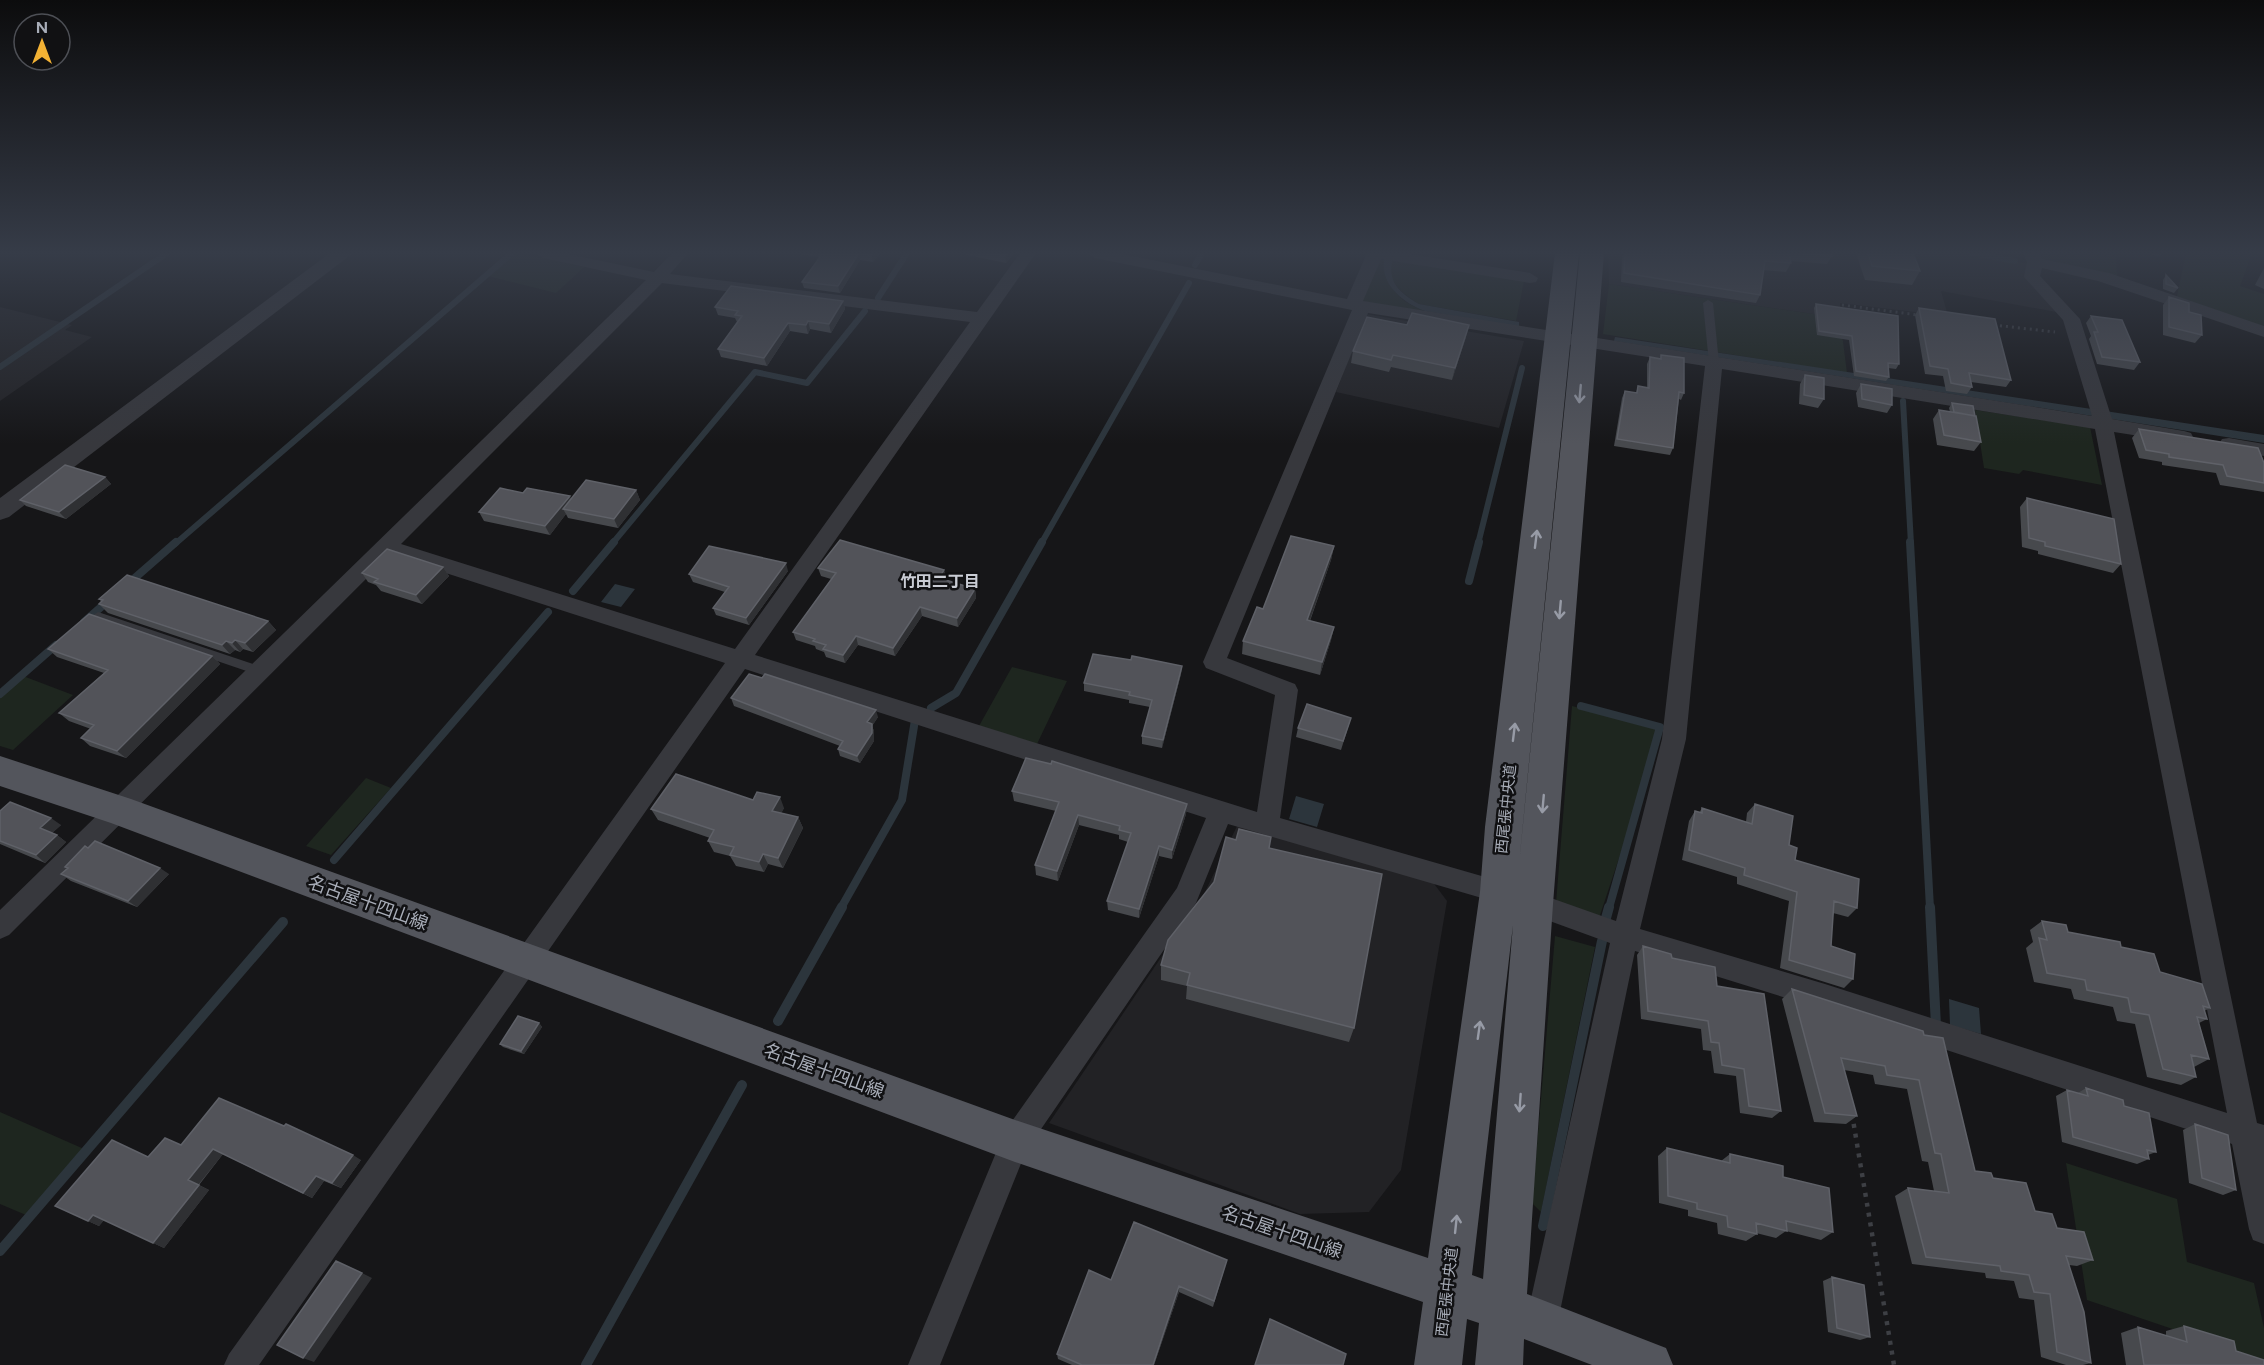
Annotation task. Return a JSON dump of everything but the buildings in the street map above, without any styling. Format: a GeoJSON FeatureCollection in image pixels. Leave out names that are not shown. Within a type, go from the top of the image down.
{"type":"FeatureCollection","features":[{"type":"Feature","properties":{"kind":"main road","name":"西尾張中央道"},"geometry":{"type":"LineString","coordinates":[[1499,1365],[1523,1316],[1534,904],[1572,340],[1571,317]]}},
{"type":"Feature","properties":{"kind":"main road","name":"西尾張中央道"},"geometry":{"type":"LineString","coordinates":[[1438,1365],[1472,1081],[1500,892],[1505,816],[1572,340],[1577,317]]}},
{"type":"Feature","properties":{"kind":"main road","name":"名古屋十四山線"},"geometry":{"type":"LineString","coordinates":[[0,771],[118,810],[1015,1141],[1448,1288],[1649,1365]]}},
{"type":"Feature","properties":{"kind":"street"},"geometry":{"type":"LineString","coordinates":[[0,511],[258,317]]}},
{"type":"Feature","properties":{"kind":"street"},"geometry":{"type":"LineString","coordinates":[[0,927],[619,317]]}},
{"type":"Feature","properties":{"kind":"street"},"geometry":{"type":"LineString","coordinates":[[240,1365],[983,318],[972,317]]}},
{"type":"Feature","properties":{"kind":"street"},"geometry":{"type":"LineString","coordinates":[[1267,825],[1287,690],[1214,662],[1352,317]]}},
{"type":"Feature","properties":{"kind":"street"},"geometry":{"type":"LineString","coordinates":[[1429,317],[1572,340],[1713,358],[2102,417],[2264,450]]}},
{"type":"Feature","properties":{"kind":"street"},"geometry":{"type":"LineString","coordinates":[[2069,317],[2102,417],[2254,1137],[2264,1229]]}},
{"type":"Feature","properties":{"kind":"street"},"geometry":{"type":"LineString","coordinates":[[2219,317],[2264,332]]}},
{"type":"Feature","properties":{"kind":"street"},"geometry":{"type":"LineString","coordinates":[[1523,1316],[1625,936],[1674,739],[1713,358]]}},
{"type":"Feature","properties":{"kind":"street"},"geometry":{"type":"LineString","coordinates":[[385,546],[1221,812],[1500,892]]}},
{"type":"Feature","properties":{"kind":"street"},"geometry":{"type":"LineString","coordinates":[[924,1365],[1015,1141],[1187,895],[1221,812]]}},
{"type":"Feature","properties":{"kind":"street"},"geometry":{"type":"LineString","coordinates":[[1534,904],[1625,936],[1825,997],[2254,1137]]}},
{"type":"Feature","properties":{"kind":"lane"},"geometry":{"type":"LineString","coordinates":[[1709,317],[1713,358]]}},
{"type":"Feature","properties":{"kind":"lane"},"geometry":{"type":"LineString","coordinates":[[98,616],[258,670]]}},
{"type":"Feature","properties":{"kind":"path"},"geometry":{"type":"LineString","coordinates":[[1982,323],[2076,335]]}},
{"type":"Feature","properties":{"kind":"path"},"geometry":{"type":"LineString","coordinates":[[1851,1112],[1894,1365]]}},
{"type":"Feature","properties":{"kind":"shaded area"},"geometry":{"type":"Polygon","coordinates":[[[0,317],[39,317],[72,325],[65,330],[92,337],[0,401],[0,317]]]}},
{"type":"Feature","properties":{"kind":"shaded area"},"geometry":{"type":"Polygon","coordinates":[[[1365,317],[1382,317],[1524,341],[1499,428],[1336,392],[1365,317]]]}},
{"type":"Feature","properties":{"kind":"shaded area"},"geometry":{"type":"Polygon","coordinates":[[[1458,317],[1490,317],[1519,322],[1519,327],[1458,317]]]}},
{"type":"Feature","properties":{"kind":"shaded area"},"geometry":{"type":"Polygon","coordinates":[[[1491,317],[1517,317],[1516,321],[1491,317]]]}},
{"type":"Feature","properties":{"kind":"shaded area"},"geometry":{"type":"Polygon","coordinates":[[[1605,317],[1840,318],[1847,373],[1603,334],[1605,317]]]}},
{"type":"Feature","properties":{"kind":"shaded area"},"geometry":{"type":"Polygon","coordinates":[[[2229,317],[2264,317],[2264,327],[2229,317]]]}},
{"type":"Feature","properties":{"kind":"shaded area"},"geometry":{"type":"Polygon","coordinates":[[[1615,337],[2264,435],[2264,443],[1614,341],[1615,337]]]}},
{"type":"Feature","properties":{"kind":"shaded area"},"geometry":{"type":"Polygon","coordinates":[[[1975,410],[2090,427],[2102,485],[2023,470],[2019,474],[1984,468],[1975,410]]]}},
{"type":"Feature","properties":{"kind":"shaded area"},"geometry":{"type":"Polygon","coordinates":[[[615,584],[635,589],[621,607],[601,602],[615,584]]]}},
{"type":"Feature","properties":{"kind":"shaded area"},"geometry":{"type":"Polygon","coordinates":[[[1012,667],[1067,681],[1037,744],[979,726],[1012,667]]]}},
{"type":"Feature","properties":{"kind":"shaded area"},"geometry":{"type":"Polygon","coordinates":[[[23,676],[73,695],[13,750],[0,746],[0,696],[23,676]]]}},
{"type":"Feature","properties":{"kind":"shaded area"},"geometry":{"type":"Polygon","coordinates":[[[1572,706],[1662,729],[1598,921],[1556,903],[1572,706]]]}},
{"type":"Feature","properties":{"kind":"shaded area"},"geometry":{"type":"Polygon","coordinates":[[[366,778],[391,788],[331,855],[306,846],[366,778]]]}},
{"type":"Feature","properties":{"kind":"shaded area"},"geometry":{"type":"Polygon","coordinates":[[[1296,796],[1324,804],[1317,827],[1289,819],[1296,796]]]}},
{"type":"Feature","properties":{"kind":"shaded area"},"geometry":{"type":"Polygon","coordinates":[[[1238,824],[1432,881],[1447,901],[1401,1170],[1369,1212],[1300,1214],[1049,1123],[1204,894],[1238,824]]]}},
{"type":"Feature","properties":{"kind":"shaded area"},"geometry":{"type":"Polygon","coordinates":[[[1555,936],[1595,947],[1541,1212],[1532,1203],[1555,936]]]}},
{"type":"Feature","properties":{"kind":"shaded area"},"geometry":{"type":"Polygon","coordinates":[[[1949,999],[1979,1008],[1981,1034],[1950,1025],[1949,999]]]}},
{"type":"Feature","properties":{"kind":"shaded area"},"geometry":{"type":"Polygon","coordinates":[[[0,1112],[84,1149],[26,1215],[0,1204],[0,1112]]]}},
{"type":"Feature","properties":{"kind":"shaded area"},"geometry":{"type":"Polygon","coordinates":[[[2066,1163],[2177,1199],[2187,1262],[2254,1283],[2264,1328],[2264,1360],[2087,1300],[2066,1163]]]}},
{"type":"Feature","properties":{"kind":"waterway"},"geometry":{"type":"LineString","coordinates":[[0,367],[74,317]]}},
{"type":"Feature","properties":{"kind":"waterway"},"geometry":{"type":"LineString","coordinates":[[175,544],[438,317]]}},
{"type":"Feature","properties":{"kind":"waterway"},"geometry":{"type":"LineString","coordinates":[[612,544],[755,372],[807,383],[860,317]]}},
{"type":"Feature","properties":{"kind":"waterway"},"geometry":{"type":"LineString","coordinates":[[1041,544],[1170,317]]}},
{"type":"Feature","properties":{"kind":"waterway"},"geometry":{"type":"LineString","coordinates":[[1478,544],[1522,368]]}},
{"type":"Feature","properties":{"kind":"waterway"},"geometry":{"type":"LineString","coordinates":[[1903,401],[1911,544]]}},
{"type":"Feature","properties":{"kind":"waterway"},"geometry":{"type":"LineString","coordinates":[[129,583],[176,542]]}},
{"type":"Feature","properties":{"kind":"waterway"},"geometry":{"type":"LineString","coordinates":[[573,591],[614,542]]}},
{"type":"Feature","properties":{"kind":"waterway"},"geometry":{"type":"LineString","coordinates":[[931,708],[956,693],[1042,542]]}},
{"type":"Feature","properties":{"kind":"waterway"},"geometry":{"type":"LineString","coordinates":[[1469,581],[1479,542]]}},
{"type":"Feature","properties":{"kind":"waterway"},"geometry":{"type":"LineString","coordinates":[[1910,542],[1930,908]]}},
{"type":"Feature","properties":{"kind":"waterway"},"geometry":{"type":"LineString","coordinates":[[84,622],[109,600]]}},
{"type":"Feature","properties":{"kind":"waterway"},"geometry":{"type":"LineString","coordinates":[[334,860],[548,612]]}},
{"type":"Feature","properties":{"kind":"waterway"},"geometry":{"type":"LineString","coordinates":[[0,694],[56,645]]}},
{"type":"Feature","properties":{"kind":"waterway"},"geometry":{"type":"LineString","coordinates":[[1581,706],[1660,727],[1609,908]]}},
{"type":"Feature","properties":{"kind":"waterway"},"geometry":{"type":"LineString","coordinates":[[841,908],[902,800],[915,720]]}},
{"type":"Feature","properties":{"kind":"waterway"},"geometry":{"type":"LineString","coordinates":[[778,1021],[842,907]]}},
{"type":"Feature","properties":{"kind":"waterway"},"geometry":{"type":"LineString","coordinates":[[1606,918],[1609,907]]}},
{"type":"Feature","properties":{"kind":"waterway"},"geometry":{"type":"LineString","coordinates":[[1930,907],[1936,1026]]}},
{"type":"Feature","properties":{"kind":"waterway"},"geometry":{"type":"LineString","coordinates":[[0,1251],[283,922]]}},
{"type":"Feature","properties":{"kind":"waterway"},"geometry":{"type":"LineString","coordinates":[[1543,1226],[1602,941]]}},
{"type":"Feature","properties":{"kind":"waterway"},"geometry":{"type":"LineString","coordinates":[[586,1365],[742,1085]]}},
{"type":"Feature","properties":{"kind":"district","name":"竹田二丁目"},"geometry":{"type":"Point","coordinates":[940,581]}}]}
